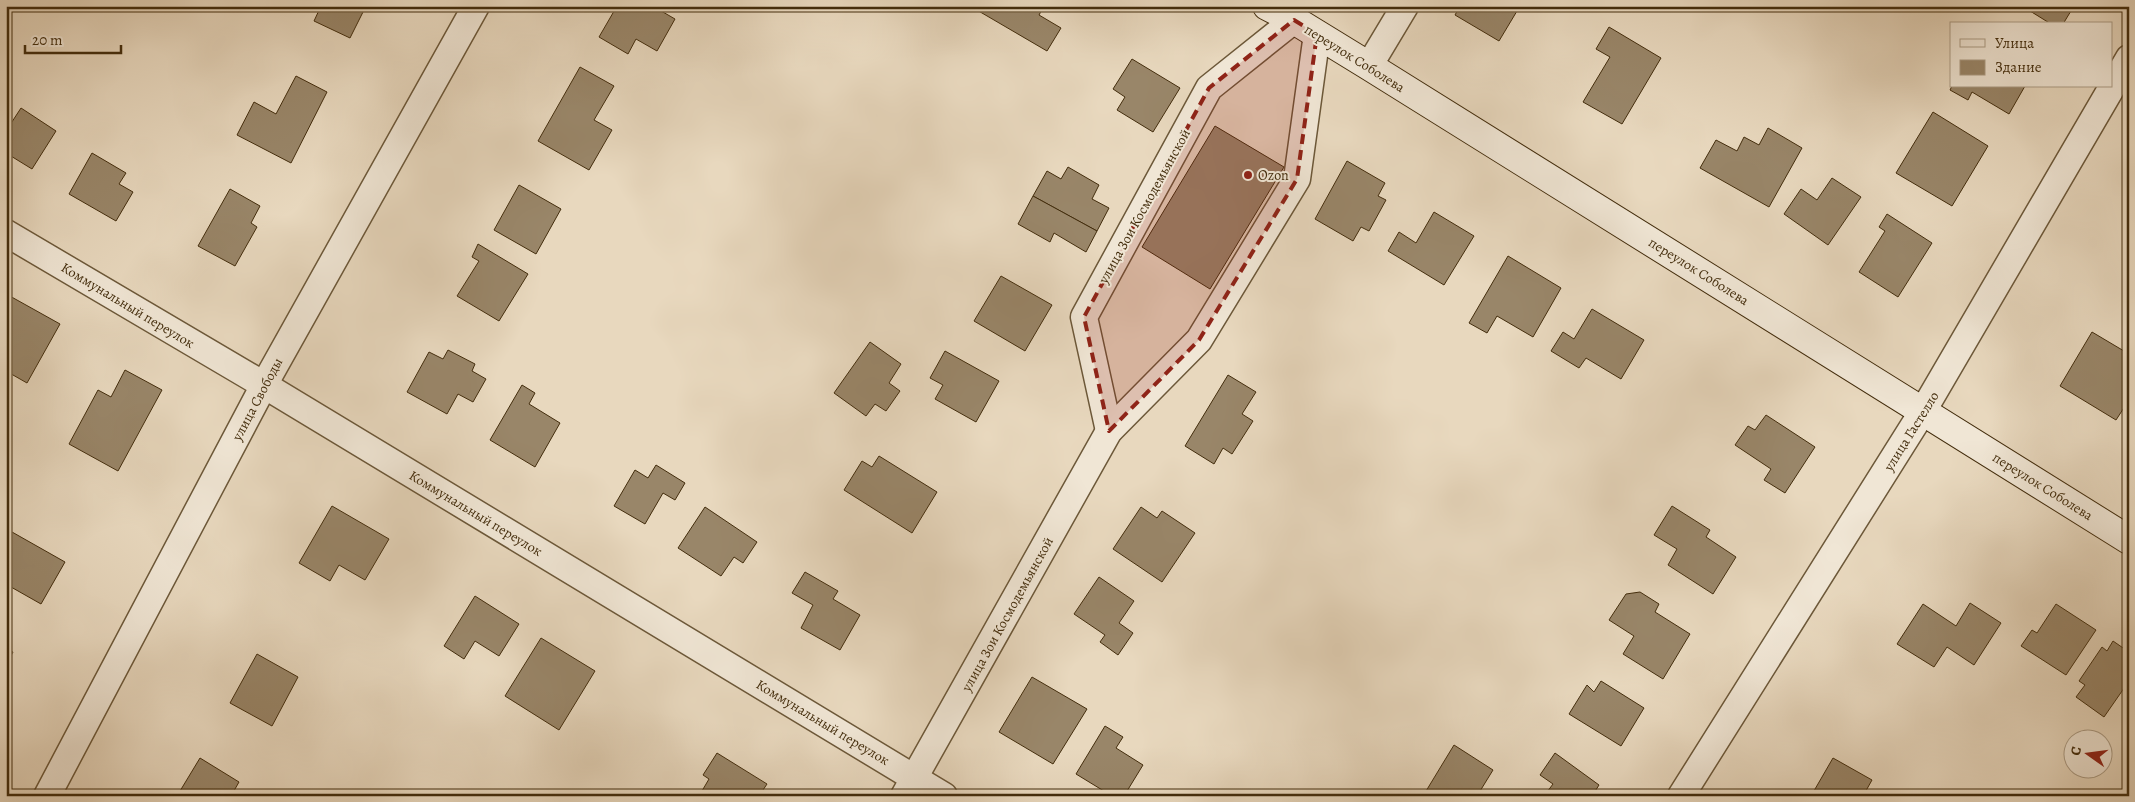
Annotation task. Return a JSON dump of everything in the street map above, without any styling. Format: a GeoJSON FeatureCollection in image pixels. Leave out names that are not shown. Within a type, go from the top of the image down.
{"type":"FeatureCollection","features":[{"type":"Feature","properties":{"kind":"main road","name":"переулок Соболева"},"geometry":{"type":"LineString","coordinates":[[1267,6],[1294,20],[1369,66],[2129,540]]}},
{"type":"Feature","properties":{"kind":"street","name":"улица Свободы"},"geometry":{"type":"LineString","coordinates":[[47,796],[264,386],[476,6]]}},
{"type":"Feature","properties":{"kind":"street"},"geometry":{"type":"LineString","coordinates":[[1369,66],[1405,6]]}},
{"type":"Feature","properties":{"kind":"street","name":"улица Зои Космодемьянской"},"geometry":{"type":"LineString","coordinates":[[1109,431],[1084,317],[1209,88],[1294,20]]}},
{"type":"Feature","properties":{"kind":"street","name":"улица Зои Космодемьянской"},"geometry":{"type":"LineString","coordinates":[[910,787],[1109,431],[1199,340],[1297,179],[1317,34]]}},
{"type":"Feature","properties":{"kind":"street","name":"улица Гастелло"},"geometry":{"type":"LineString","coordinates":[[2112,87],[2129,58]]}},
{"type":"Feature","properties":{"kind":"street","name":"улица Гастелло"},"geometry":{"type":"LineString","coordinates":[[1681,796],[1924,411],[2112,88]]}},
{"type":"Feature","properties":{"kind":"street","name":"Коммунальный переулок"},"geometry":{"type":"LineString","coordinates":[[6,233],[264,386],[910,787],[944,796]]}},
{"type":"Feature","properties":{"kind":"highlighted area"},"geometry":{"type":"Polygon","coordinates":[[[1294,20],[1317,34],[1297,179],[1199,340],[1109,431],[1084,317],[1209,88],[1294,20]]]}},
{"type":"Feature","properties":{"kind":"building"},"geometry":{"type":"Polygon","coordinates":[[[321,6],[366,6],[350,38],[314,21],[321,6]]]}},
{"type":"Feature","properties":{"kind":"building"},"geometry":{"type":"Polygon","coordinates":[[[617,6],[657,6],[656,8],[675,19],[657,51],[636,39],[628,54],[599,37],[617,6]]]}},
{"type":"Feature","properties":{"kind":"building"},"geometry":{"type":"Polygon","coordinates":[[[970,6],[1044,6],[1039,15],[1061,28],[1047,51],[970,6]]]}},
{"type":"Feature","properties":{"kind":"building"},"geometry":{"type":"Polygon","coordinates":[[[1460,6],[1520,6],[1499,41],[1455,15],[1460,6]]]}},
{"type":"Feature","properties":{"kind":"building"},"geometry":{"type":"Polygon","coordinates":[[[2022,6],[2074,6],[2064,22],[2048,22],[2022,6]]]}},
{"type":"Feature","properties":{"kind":"building"},"geometry":{"type":"Polygon","coordinates":[[[1609,27],[1661,58],[1622,124],[1583,102],[1610,57],[1596,49],[1609,27]]]}},
{"type":"Feature","properties":{"kind":"building"},"geometry":{"type":"Polygon","coordinates":[[[1132,59],[1180,88],[1153,132],[1117,110],[1125,97],[1113,89],[1132,59]]]}},
{"type":"Feature","properties":{"kind":"building"},"geometry":{"type":"Polygon","coordinates":[[[580,67],[614,86],[594,120],[612,130],[589,170],[538,141],[580,67]]]}},
{"type":"Feature","properties":{"kind":"building"},"geometry":{"type":"Polygon","coordinates":[[[296,76],[327,92],[291,163],[237,135],[254,102],[276,114],[296,76]]]}},
{"type":"Feature","properties":{"kind":"building"},"geometry":{"type":"Polygon","coordinates":[[[1951,88],[2024,88],[2009,114],[1972,92],[1968,100],[1950,90],[1951,88]]]}},
{"type":"Feature","properties":{"kind":"building"},"geometry":{"type":"Polygon","coordinates":[[[21,108],[56,131],[32,169],[6,153],[6,131],[21,108]]]}},
{"type":"Feature","properties":{"kind":"building"},"geometry":{"type":"Polygon","coordinates":[[[1933,112],[1988,146],[1952,206],[1896,173],[1933,112]]]}},
{"type":"Feature","properties":{"kind":"building"},"geometry":{"type":"Polygon","coordinates":[[[1215,126],[1284,167],[1210,289],[1142,247],[1215,126]]]}},
{"type":"Feature","properties":{"kind":"building"},"geometry":{"type":"Polygon","coordinates":[[[1768,128],[1802,148],[1769,207],[1700,168],[1716,140],[1737,151],[1744,137],[1759,145],[1768,128]]]}},
{"type":"Feature","properties":{"kind":"building"},"geometry":{"type":"Polygon","coordinates":[[[92,153],[126,173],[119,184],[133,192],[116,221],[69,194],[92,153]]]}},
{"type":"Feature","properties":{"kind":"building"},"geometry":{"type":"Polygon","coordinates":[[[1347,161],[1385,183],[1378,196],[1386,200],[1369,231],[1361,227],[1353,241],[1315,219],[1347,161]]]}},
{"type":"Feature","properties":{"kind":"building"},"geometry":{"type":"Polygon","coordinates":[[[1068,167],[1099,185],[1092,199],[1109,208],[1097,231],[1033,196],[1047,171],[1061,179],[1068,167]]]}},
{"type":"Feature","properties":{"kind":"building"},"geometry":{"type":"Polygon","coordinates":[[[1832,178],[1861,197],[1828,245],[1784,214],[1801,189],[1817,200],[1832,178]]]}},
{"type":"Feature","properties":{"kind":"building"},"geometry":{"type":"Polygon","coordinates":[[[519,185],[561,209],[536,254],[494,230],[519,185]]]}},
{"type":"Feature","properties":{"kind":"building"},"geometry":{"type":"Polygon","coordinates":[[[230,189],[260,206],[251,223],[257,227],[235,266],[198,246],[230,189]]]}},
{"type":"Feature","properties":{"kind":"building"},"geometry":{"type":"Polygon","coordinates":[[[1033,196],[1097,231],[1086,252],[1054,233],[1050,242],[1018,224],[1033,196]]]}},
{"type":"Feature","properties":{"kind":"building"},"geometry":{"type":"Polygon","coordinates":[[[1434,212],[1474,236],[1444,285],[1388,251],[1399,232],[1416,243],[1434,212]]]}},
{"type":"Feature","properties":{"kind":"building"},"geometry":{"type":"Polygon","coordinates":[[[1887,214],[1932,243],[1898,297],[1859,272],[1885,231],[1879,227],[1887,214]]]}},
{"type":"Feature","properties":{"kind":"building"},"geometry":{"type":"Polygon","coordinates":[[[478,244],[528,274],[499,321],[457,296],[479,261],[472,257],[478,244]]]}},
{"type":"Feature","properties":{"kind":"building"},"geometry":{"type":"Polygon","coordinates":[[[1508,256],[1561,288],[1533,337],[1497,316],[1487,333],[1469,323],[1508,256]]]}},
{"type":"Feature","properties":{"kind":"building"},"geometry":{"type":"Polygon","coordinates":[[[1001,276],[1052,305],[1025,351],[974,321],[1001,276]]]}},
{"type":"Feature","properties":{"kind":"building"},"geometry":{"type":"Polygon","coordinates":[[[8,295],[60,324],[27,383],[6,371],[8,295]]]}},
{"type":"Feature","properties":{"kind":"building"},"geometry":{"type":"Polygon","coordinates":[[[1592,309],[1644,340],[1621,379],[1586,358],[1579,368],[1551,351],[1563,332],[1574,339],[1592,309]]]}},
{"type":"Feature","properties":{"kind":"building"},"geometry":{"type":"Polygon","coordinates":[[[2092,332],[2129,354],[2129,400],[2116,420],[2060,386],[2092,332]]]}},
{"type":"Feature","properties":{"kind":"building"},"geometry":{"type":"Polygon","coordinates":[[[870,342],[901,364],[889,383],[900,391],[886,411],[875,404],[866,416],[834,393],[870,342]]]}},
{"type":"Feature","properties":{"kind":"building"},"geometry":{"type":"Polygon","coordinates":[[[448,350],[475,364],[472,371],[486,379],[473,402],[458,394],[447,414],[407,392],[429,352],[443,359],[448,350]]]}},
{"type":"Feature","properties":{"kind":"building"},"geometry":{"type":"Polygon","coordinates":[[[945,351],[999,381],[976,422],[935,399],[943,385],[930,378],[945,351]]]}},
{"type":"Feature","properties":{"kind":"building"},"geometry":{"type":"Polygon","coordinates":[[[125,370],[162,390],[118,471],[69,444],[98,390],[111,397],[125,370]]]}},
{"type":"Feature","properties":{"kind":"building"},"geometry":{"type":"Polygon","coordinates":[[[1228,375],[1256,392],[1242,414],[1253,421],[1232,454],[1223,448],[1214,464],[1185,446],[1228,375]]]}},
{"type":"Feature","properties":{"kind":"building"},"geometry":{"type":"Polygon","coordinates":[[[522,385],[535,393],[529,404],[560,423],[535,467],[490,440],[522,385]]]}},
{"type":"Feature","properties":{"kind":"building"},"geometry":{"type":"Polygon","coordinates":[[[1766,415],[1815,447],[1785,493],[1764,480],[1771,469],[1735,445],[1748,426],[1755,430],[1766,415]]]}},
{"type":"Feature","properties":{"kind":"building"},"geometry":{"type":"Polygon","coordinates":[[[879,456],[937,492],[912,533],[844,490],[862,461],[872,467],[879,456]]]}},
{"type":"Feature","properties":{"kind":"building"},"geometry":{"type":"Polygon","coordinates":[[[656,465],[685,483],[675,500],[663,493],[645,524],[614,506],[635,470],[648,478],[656,465]]]}},
{"type":"Feature","properties":{"kind":"building"},"geometry":{"type":"Polygon","coordinates":[[[332,506],[389,539],[365,580],[339,565],[330,581],[299,563],[332,506]]]}},
{"type":"Feature","properties":{"kind":"building"},"geometry":{"type":"Polygon","coordinates":[[[1672,506],[1710,530],[1706,537],[1736,557],[1713,594],[1668,565],[1677,549],[1654,535],[1672,506]]]}},
{"type":"Feature","properties":{"kind":"building"},"geometry":{"type":"Polygon","coordinates":[[[705,507],[757,542],[743,563],[734,557],[721,576],[678,548],[705,507]]]}},
{"type":"Feature","properties":{"kind":"building"},"geometry":{"type":"Polygon","coordinates":[[[1141,507],[1157,518],[1162,511],[1195,533],[1162,582],[1113,549],[1141,507]]]}},
{"type":"Feature","properties":{"kind":"building"},"geometry":{"type":"Polygon","coordinates":[[[12,532],[65,562],[41,604],[11,587],[6,594],[6,543],[12,532]]]}},
{"type":"Feature","properties":{"kind":"building"},"geometry":{"type":"Polygon","coordinates":[[[805,572],[838,591],[833,599],[860,615],[840,650],[801,628],[813,605],[792,593],[805,572]]]}},
{"type":"Feature","properties":{"kind":"building"},"geometry":{"type":"Polygon","coordinates":[[[1099,577],[1134,601],[1119,623],[1133,633],[1118,655],[1100,642],[1105,635],[1074,614],[1099,577]]]}},
{"type":"Feature","properties":{"kind":"building"},"geometry":{"type":"Polygon","coordinates":[[[1640,592],[1659,604],[1655,612],[1690,634],[1663,679],[1623,654],[1634,636],[1609,620],[1626,594],[1640,592]]]}},
{"type":"Feature","properties":{"kind":"building"},"geometry":{"type":"Polygon","coordinates":[[[475,596],[519,624],[499,656],[475,641],[464,659],[444,646],[475,596]]]}},
{"type":"Feature","properties":{"kind":"building"},"geometry":{"type":"Polygon","coordinates":[[[1970,603],[2001,623],[1974,665],[1947,647],[1934,667],[1897,644],[1923,604],[1956,626],[1970,603]]]}},
{"type":"Feature","properties":{"kind":"building"},"geometry":{"type":"Polygon","coordinates":[[[2056,604],[2096,630],[2066,675],[2021,646],[2032,630],[2037,633],[2056,604]]]}},
{"type":"Feature","properties":{"kind":"building"},"geometry":{"type":"Polygon","coordinates":[[[541,638],[595,671],[559,730],[505,696],[541,638]]]}},
{"type":"Feature","properties":{"kind":"building"},"geometry":{"type":"Polygon","coordinates":[[[2113,641],[2129,652],[2129,681],[2104,717],[2076,697],[2085,685],[2079,681],[2102,647],[2107,651],[2113,641]]]}},
{"type":"Feature","properties":{"kind":"building"},"geometry":{"type":"Polygon","coordinates":[[[6,649],[13,652],[6,665],[6,649]]]}},
{"type":"Feature","properties":{"kind":"building"},"geometry":{"type":"Polygon","coordinates":[[[257,654],[298,677],[272,726],[230,703],[257,654]]]}},
{"type":"Feature","properties":{"kind":"building"},"geometry":{"type":"Polygon","coordinates":[[[1032,677],[1087,709],[1053,764],[999,732],[1032,677]]]}},
{"type":"Feature","properties":{"kind":"building"},"geometry":{"type":"Polygon","coordinates":[[[1601,681],[1644,708],[1621,746],[1569,714],[1587,685],[1594,692],[1601,681]]]}},
{"type":"Feature","properties":{"kind":"building"},"geometry":{"type":"Polygon","coordinates":[[[1105,726],[1123,737],[1116,748],[1143,765],[1124,796],[1112,796],[1076,774],[1105,726]]]}},
{"type":"Feature","properties":{"kind":"building"},"geometry":{"type":"Polygon","coordinates":[[[1454,745],[1493,770],[1477,796],[1423,796],[1454,745]]]}},
{"type":"Feature","properties":{"kind":"building"},"geometry":{"type":"Polygon","coordinates":[[[717,753],[767,784],[759,796],[699,796],[709,779],[703,775],[717,753]]]}},
{"type":"Feature","properties":{"kind":"building"},"geometry":{"type":"Polygon","coordinates":[[[1555,753],[1599,785],[1592,796],[1544,796],[1553,784],[1540,775],[1555,753]]]}},
{"type":"Feature","properties":{"kind":"building"},"geometry":{"type":"Polygon","coordinates":[[[200,758],[239,782],[231,796],[177,796],[200,758]]]}},
{"type":"Feature","properties":{"kind":"building"},"geometry":{"type":"Polygon","coordinates":[[[1833,758],[1872,780],[1863,796],[1811,796],[1833,758]]]}},
{"type":"Feature","properties":{"kind":"place","name":"Ozon"},"geometry":{"type":"Point","coordinates":[1248,175]}}]}
